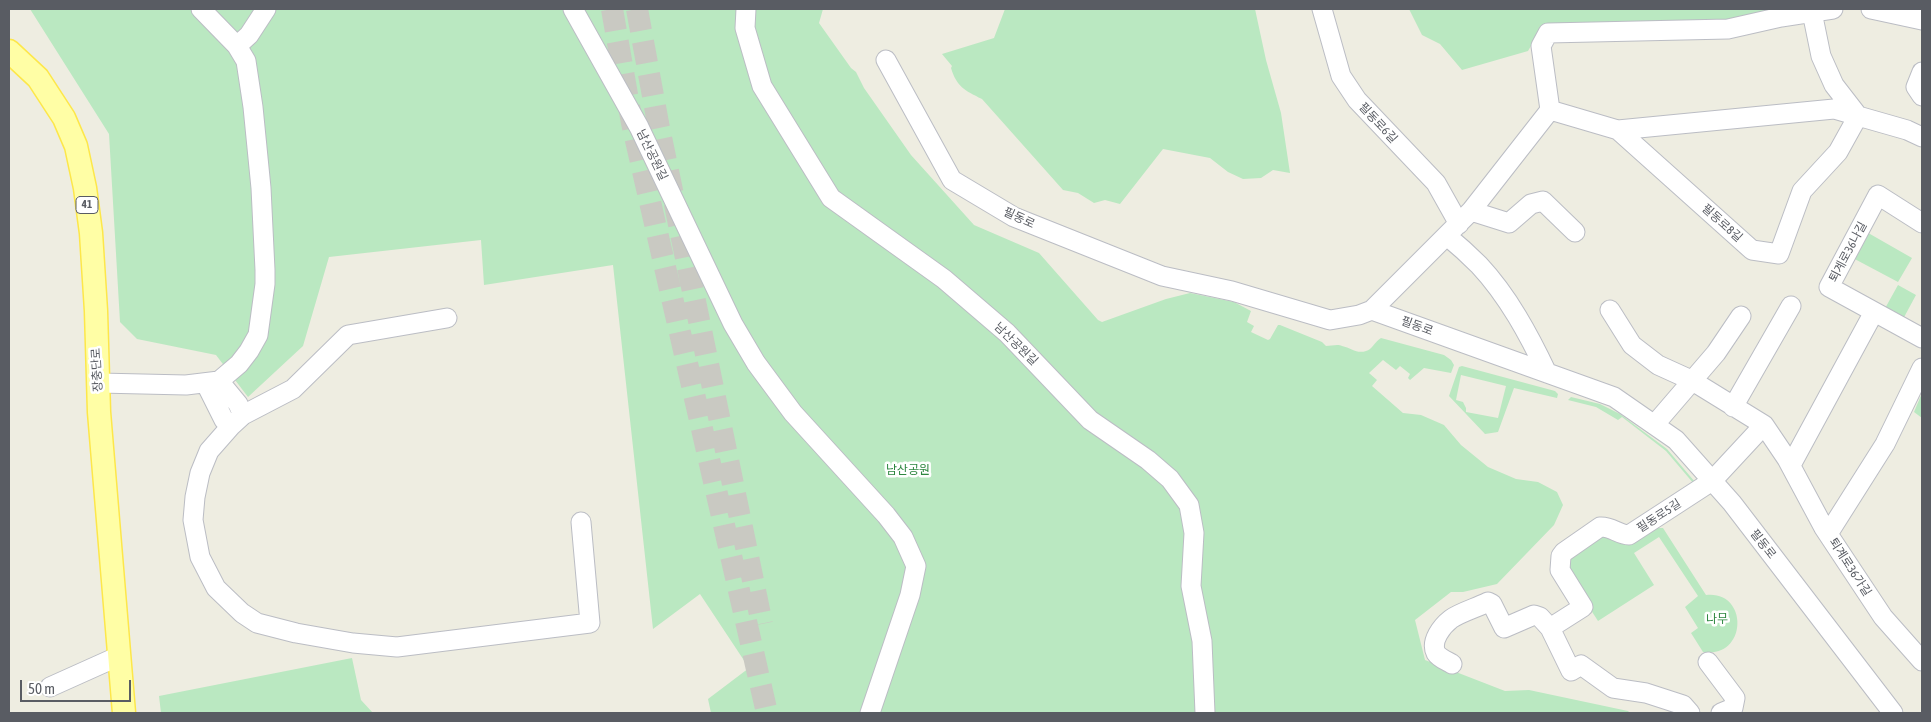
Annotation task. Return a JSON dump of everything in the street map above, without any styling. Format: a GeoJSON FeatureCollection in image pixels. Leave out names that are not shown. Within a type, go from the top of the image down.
{"type":"FeatureCollection","features":[{"type":"Feature","properties":{"kind":"main road","name":"장충단로"},"geometry":{"type":"LineString","coordinates":[[9,51],[38,78],[64,118],[76,146],[85,188],[91,233],[99,412],[124,713]]}},
{"type":"Feature","properties":{"kind":"street"},"geometry":{"type":"LineString","coordinates":[[98,383],[212,383],[239,364],[258,335],[265,284],[262,195],[246,61],[236,46],[201,9]]}},
{"type":"Feature","properties":{"kind":"street"},"geometry":{"type":"LineString","coordinates":[[236,46],[249,35],[263,13],[279,9]]}},
{"type":"Feature","properties":{"kind":"street","name":"남산공원길"},"geometry":{"type":"LineString","coordinates":[[573,9],[639,127],[733,324],[756,363],[793,413],[886,515],[903,537],[916,566],[910,595],[870,713]]}},
{"type":"Feature","properties":{"kind":"street","name":"남산공원길"},"geometry":{"type":"LineString","coordinates":[[746,9],[745,28],[762,86],[831,198],[944,280],[1007,333],[1090,420],[1148,460],[1170,479],[1189,505],[1194,533],[1191,586],[1202,640],[1205,713]]}},
{"type":"Feature","properties":{"kind":"street","name":"필동로6길"},"geometry":{"type":"LineString","coordinates":[[1322,9],[1341,76],[1357,100],[1436,183],[1459,223],[1479,265],[1530,336],[1547,373]]}},
{"type":"Feature","properties":{"kind":"street"},"geometry":{"type":"LineString","coordinates":[[1372,310],[1459,223],[1550,110],[1541,46],[1548,34],[1728,29],[1833,9]]}},
{"type":"Feature","properties":{"kind":"street"},"geometry":{"type":"LineString","coordinates":[[1871,9],[1922,20]]}},
{"type":"Feature","properties":{"kind":"street"},"geometry":{"type":"LineString","coordinates":[[1812,12],[1822,56],[1834,85],[1858,116]]}},
{"type":"Feature","properties":{"kind":"street","name":"필동로"},"geometry":{"type":"LineString","coordinates":[[886,60],[952,180],[1014,217],[1162,276],[1232,291],[1330,320],[1359,315],[1372,310],[1614,397],[1676,440],[1732,503],[1892,713]]}},
{"type":"Feature","properties":{"kind":"street"},"geometry":{"type":"LineString","coordinates":[[1922,72],[1916,87],[1922,96]]}},
{"type":"Feature","properties":{"kind":"street","name":"필동로8길"},"geometry":{"type":"LineString","coordinates":[[1550,110],[1618,130],[1834,109],[1922,136]]}},
{"type":"Feature","properties":{"kind":"street","name":"필동로8길"},"geometry":{"type":"LineString","coordinates":[[1618,130],[1752,250],[1779,254],[1802,190],[1838,152],[1858,116]]}},
{"type":"Feature","properties":{"kind":"street","name":"퇴계로36나길"},"geometry":{"type":"LineString","coordinates":[[1922,223],[1878,195],[1829,287],[1922,338]]}},
{"type":"Feature","properties":{"kind":"street"},"geometry":{"type":"LineString","coordinates":[[1459,223],[1509,223],[1531,204],[1543,201],[1575,232]]}},
{"type":"Feature","properties":{"kind":"street"},"geometry":{"type":"LineString","coordinates":[[1733,407],[1792,306]]}},
{"type":"Feature","properties":{"kind":"street","name":"퇴계로36가길"},"geometry":{"type":"LineString","coordinates":[[1610,310],[1632,345],[1658,365],[1691,380],[1764,425],[1791,465],[1828,534],[1883,617],[1922,661]]}},
{"type":"Feature","properties":{"kind":"street"},"geometry":{"type":"LineString","coordinates":[[1791,465],[1874,312]]}},
{"type":"Feature","properties":{"kind":"street"},"geometry":{"type":"LineString","coordinates":[[1654,424],[1716,353],[1741,316]]}},
{"type":"Feature","properties":{"kind":"street"},"geometry":{"type":"LineString","coordinates":[[447,318],[348,335],[293,389],[237,420],[209,451],[200,473],[193,520],[200,557],[216,588],[242,613],[257,623],[352,643],[397,647],[590,622],[581,522]]}},
{"type":"Feature","properties":{"kind":"street"},"geometry":{"type":"LineString","coordinates":[[1828,534],[1885,444],[1922,368]]}},
{"type":"Feature","properties":{"kind":"street"},"geometry":{"type":"LineString","coordinates":[[212,383],[224,420],[237,420]]}},
{"type":"Feature","properties":{"kind":"street"},"geometry":{"type":"LineString","coordinates":[[1712,481],[1764,425]]}},
{"type":"Feature","properties":{"kind":"street","name":"필동로5길"},"geometry":{"type":"LineString","coordinates":[[1550,628],[1583,607],[1560,570],[1561,556],[1564,552],[1600,527],[1605,527],[1624,535],[1630,535],[1712,481]]}},
{"type":"Feature","properties":{"kind":"street"},"geometry":{"type":"LineString","coordinates":[[1452,664],[1435,652],[1434,640],[1452,618],[1488,602],[1492,604],[1504,628],[1534,615],[1540,617],[1550,628],[1571,671],[1582,665],[1613,688],[1646,693],[1677,703],[1683,705],[1690,713]]}},
{"type":"Feature","properties":{"kind":"street"},"geometry":{"type":"LineString","coordinates":[[50,687],[119,656]]}},
{"type":"Feature","properties":{"kind":"street"},"geometry":{"type":"LineString","coordinates":[[1708,662],[1735,698],[1730,711]]}},
{"type":"Feature","properties":{"kind":"green space","name":"남산공원"},"geometry":{"type":"Polygon","coordinates":[[[30,9],[823,9],[819,23],[851,68],[856,72],[864,88],[911,155],[974,225],[1039,253],[1098,320],[1102,322],[1166,299],[1190,293],[1234,302],[1251,311],[1247,322],[1254,326],[1251,332],[1268,340],[1278,325],[1280,325],[1322,342],[1326,346],[1340,345],[1363,352],[1370,349],[1381,338],[1444,355],[1451,360],[1454,365],[1451,373],[1424,368],[1410,380],[1408,378],[1410,374],[1400,366],[1396,370],[1383,360],[1369,373],[1377,380],[1372,386],[1403,413],[1421,415],[1444,425],[1461,445],[1488,467],[1516,479],[1538,482],[1557,492],[1563,505],[1554,525],[1497,584],[1463,592],[1451,592],[1415,620],[1425,660],[1505,691],[1529,690],[1628,711],[1630,713],[711,713],[708,699],[749,668],[700,594],[653,629],[613,265],[484,285],[481,240],[329,257],[303,346],[248,397],[216,355],[137,339],[120,322],[109,134],[30,9]]]}},
{"type":"Feature","properties":{"kind":"green space"},"geometry":{"type":"Polygon","coordinates":[[[1005,9],[1255,9],[1266,60],[1281,113],[1290,173],[1273,170],[1261,178],[1243,179],[1228,172],[1210,158],[1163,149],[1120,204],[1105,200],[1094,203],[1078,193],[1063,190],[982,99],[959,84],[953,74],[952,66],[942,54],[994,38],[1005,9]]]}},
{"type":"Feature","properties":{"kind":"green space"},"geometry":{"type":"Polygon","coordinates":[[[1409,9],[1793,9],[1713,24],[1542,27],[1528,51],[1462,70],[1440,44],[1422,35],[1409,9]]]}},
{"type":"Feature","properties":{"kind":"green space"},"geometry":{"type":"Polygon","coordinates":[[[1863,230],[1912,258],[1898,282],[1849,256],[1863,230]]]}},
{"type":"Feature","properties":{"kind":"green space"},"geometry":{"type":"Polygon","coordinates":[[[1898,285],[1916,295],[1902,321],[1883,312],[1898,285]]]}},
{"type":"Feature","properties":{"kind":"green space"},"geometry":{"type":"Polygon","coordinates":[[[1462,366],[1555,391],[1558,394],[1557,398],[1514,388],[1498,432],[1485,434],[1449,396],[1459,367],[1462,366]],[[1461,375],[1456,400],[1463,402],[1466,412],[1498,418],[1506,386],[1461,375]]]}},
{"type":"Feature","properties":{"kind":"green space"},"geometry":{"type":"Polygon","coordinates":[[[1922,393],[1922,418],[1914,412],[1922,393]]]}},
{"type":"Feature","properties":{"kind":"green space"},"geometry":{"type":"Polygon","coordinates":[[[1571,397],[1600,404],[1620,414],[1667,449],[1695,482],[1694,484],[1666,451],[1622,417],[1618,420],[1596,407],[1568,400],[1571,397]]]}},
{"type":"Feature","properties":{"kind":"green space","name":"나무"},"geometry":{"type":"Polygon","coordinates":[[[1657,528],[1663,528],[1706,595],[1720,596],[1730,603],[1736,613],[1738,624],[1735,636],[1729,645],[1718,651],[1703,652],[1691,633],[1698,628],[1685,607],[1698,596],[1659,537],[1634,553],[1654,585],[1598,621],[1563,567],[1567,554],[1594,533],[1633,544],[1657,528]]]}},
{"type":"Feature","properties":{"kind":"green space"},"geometry":{"type":"Polygon","coordinates":[[[352,658],[361,700],[373,713],[161,713],[159,696],[352,658]]]}},
{"type":"Feature","properties":{"kind":"tunnel"},"geometry":{"type":"LineString","coordinates":[[612,9],[632,123],[767,713]]}},
{"type":"Feature","properties":{"kind":"tunnel"},"geometry":{"type":"LineString","coordinates":[[637,9],[658,123],[762,624]]}}]}
